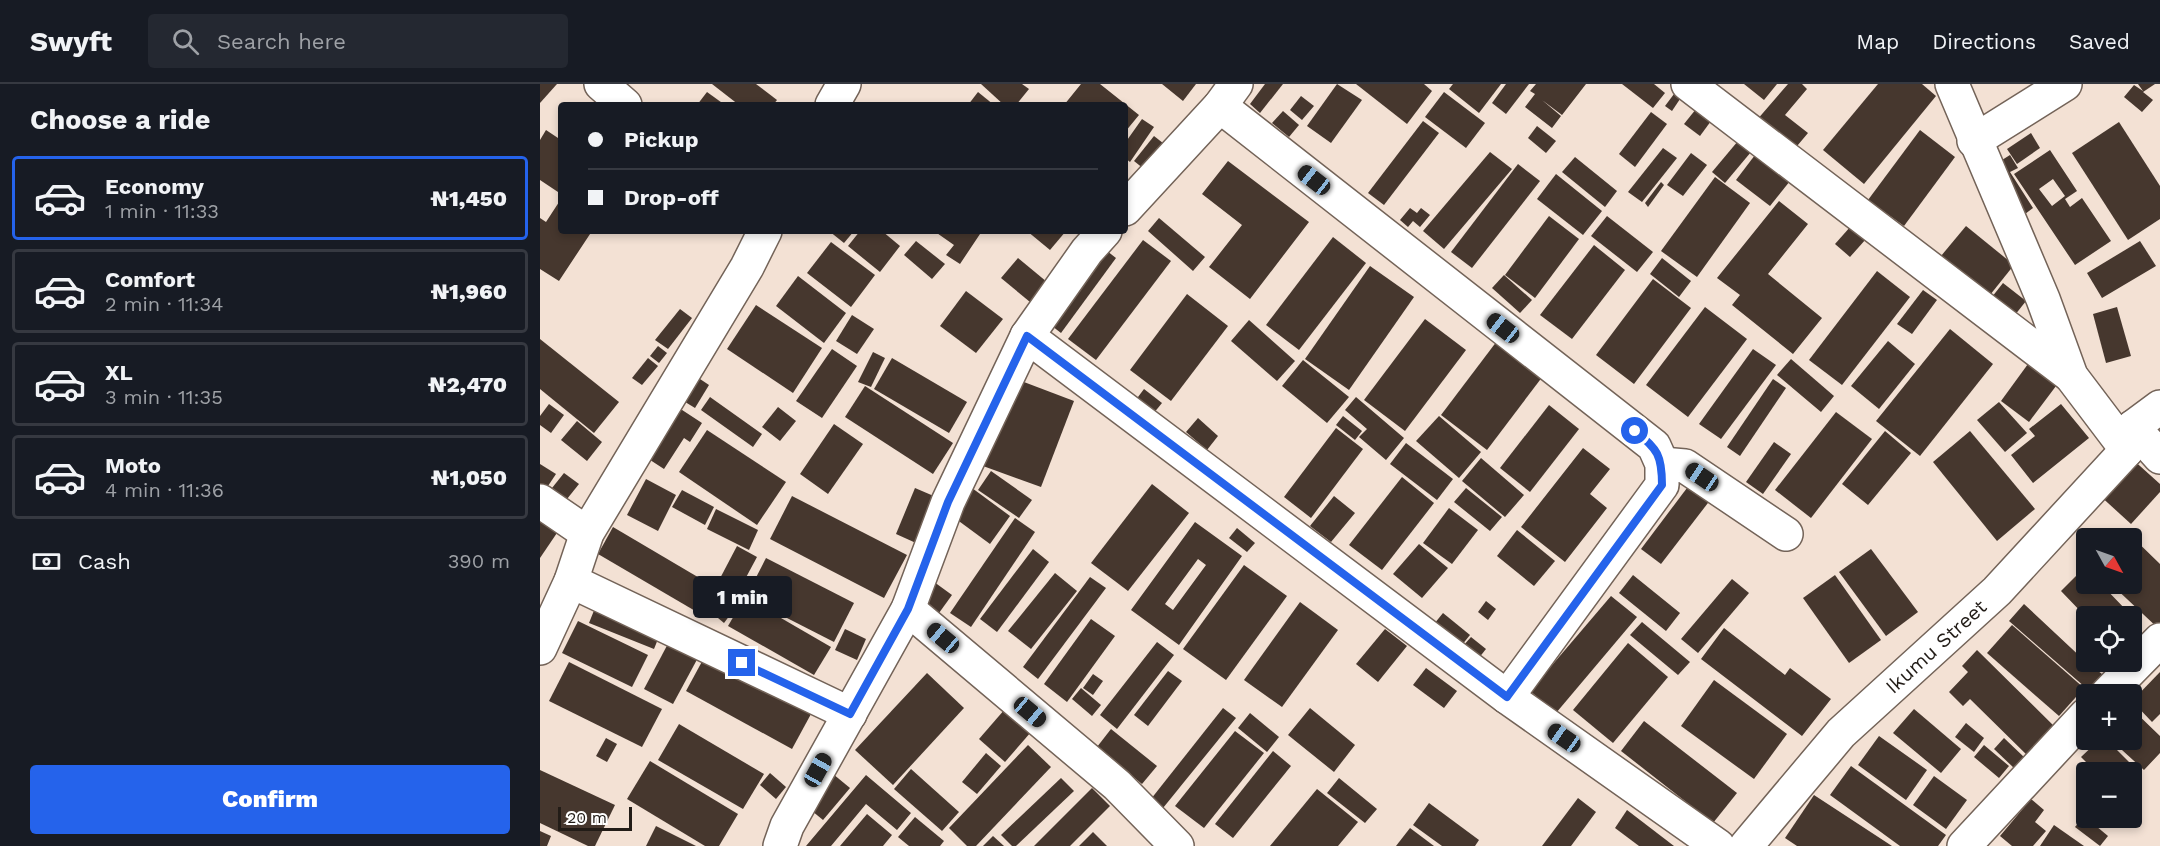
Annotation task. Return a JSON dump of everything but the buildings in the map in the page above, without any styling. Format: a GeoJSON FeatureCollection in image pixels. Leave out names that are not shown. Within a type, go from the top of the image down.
{"type":"FeatureCollection","features":[{"type":"Feature","properties":{"kind":"street"},"geometry":{"type":"LineString","coordinates":[[601,84],[622,102]]}},
{"type":"Feature","properties":{"kind":"street"},"geometry":{"type":"LineString","coordinates":[[833,102],[844,84]]}},
{"type":"Feature","properties":{"kind":"street"},"geometry":{"type":"LineString","coordinates":[[1688,84],[2071,376],[2130,438],[2160,458]]}},
{"type":"Feature","properties":{"kind":"street"},"geometry":{"type":"LineString","coordinates":[[1952,84],[1974,141],[2043,299],[2071,376]]}},
{"type":"Feature","properties":{"kind":"street"},"geometry":{"type":"LineString","coordinates":[[1974,141],[2065,84]]}},
{"type":"Feature","properties":{"kind":"street"},"geometry":{"type":"LineString","coordinates":[[1128,206],[1228,95],[1654,446],[1662,464],[1662,485],[1507,697]]}},
{"type":"Feature","properties":{"kind":"street"},"geometry":{"type":"LineString","coordinates":[[540,648],[571,581],[587,533],[747,267],[764,234]]}},
{"type":"Feature","properties":{"kind":"street"},"geometry":{"type":"LineString","coordinates":[[780,846],[787,826],[908,609],[948,502],[1027,336],[1087,251],[1102,234]]}},
{"type":"Feature","properties":{"kind":"street"},"geometry":{"type":"LineString","coordinates":[[1027,336],[1507,697],[1718,846]]}},
{"type":"Feature","properties":{"kind":"street","name":"Ikumu Street"},"geometry":{"type":"LineString","coordinates":[[1760,841],[1841,733],[1997,591],[2130,438],[2160,407]]}},
{"type":"Feature","properties":{"kind":"street"},"geometry":{"type":"LineString","coordinates":[[1662,464],[1685,466],[1786,534]]}},
{"type":"Feature","properties":{"kind":"street"},"geometry":{"type":"LineString","coordinates":[[540,501],[587,533]]}},
{"type":"Feature","properties":{"kind":"street"},"geometry":{"type":"LineString","coordinates":[[571,581],[850,714]]}},
{"type":"Feature","properties":{"kind":"street"},"geometry":{"type":"LineString","coordinates":[[908,609],[1118,785],[1178,846]]}},
{"type":"Feature","properties":{"kind":"street"},"geometry":{"type":"LineString","coordinates":[[2117,684],[2160,640]]}},
{"type":"Feature","properties":{"kind":"street"},"geometry":{"type":"LineString","coordinates":[[1964,846],[2076,727]]}},
{"type":"Feature","properties":{"kind":"route"},"geometry":{"type":"LineString","coordinates":[[742,663],[850,714],[908,609],[948,502],[1027,336],[1507,697],[1662,485],[1662,464],[1654,446],[1635,431]]}}]}
